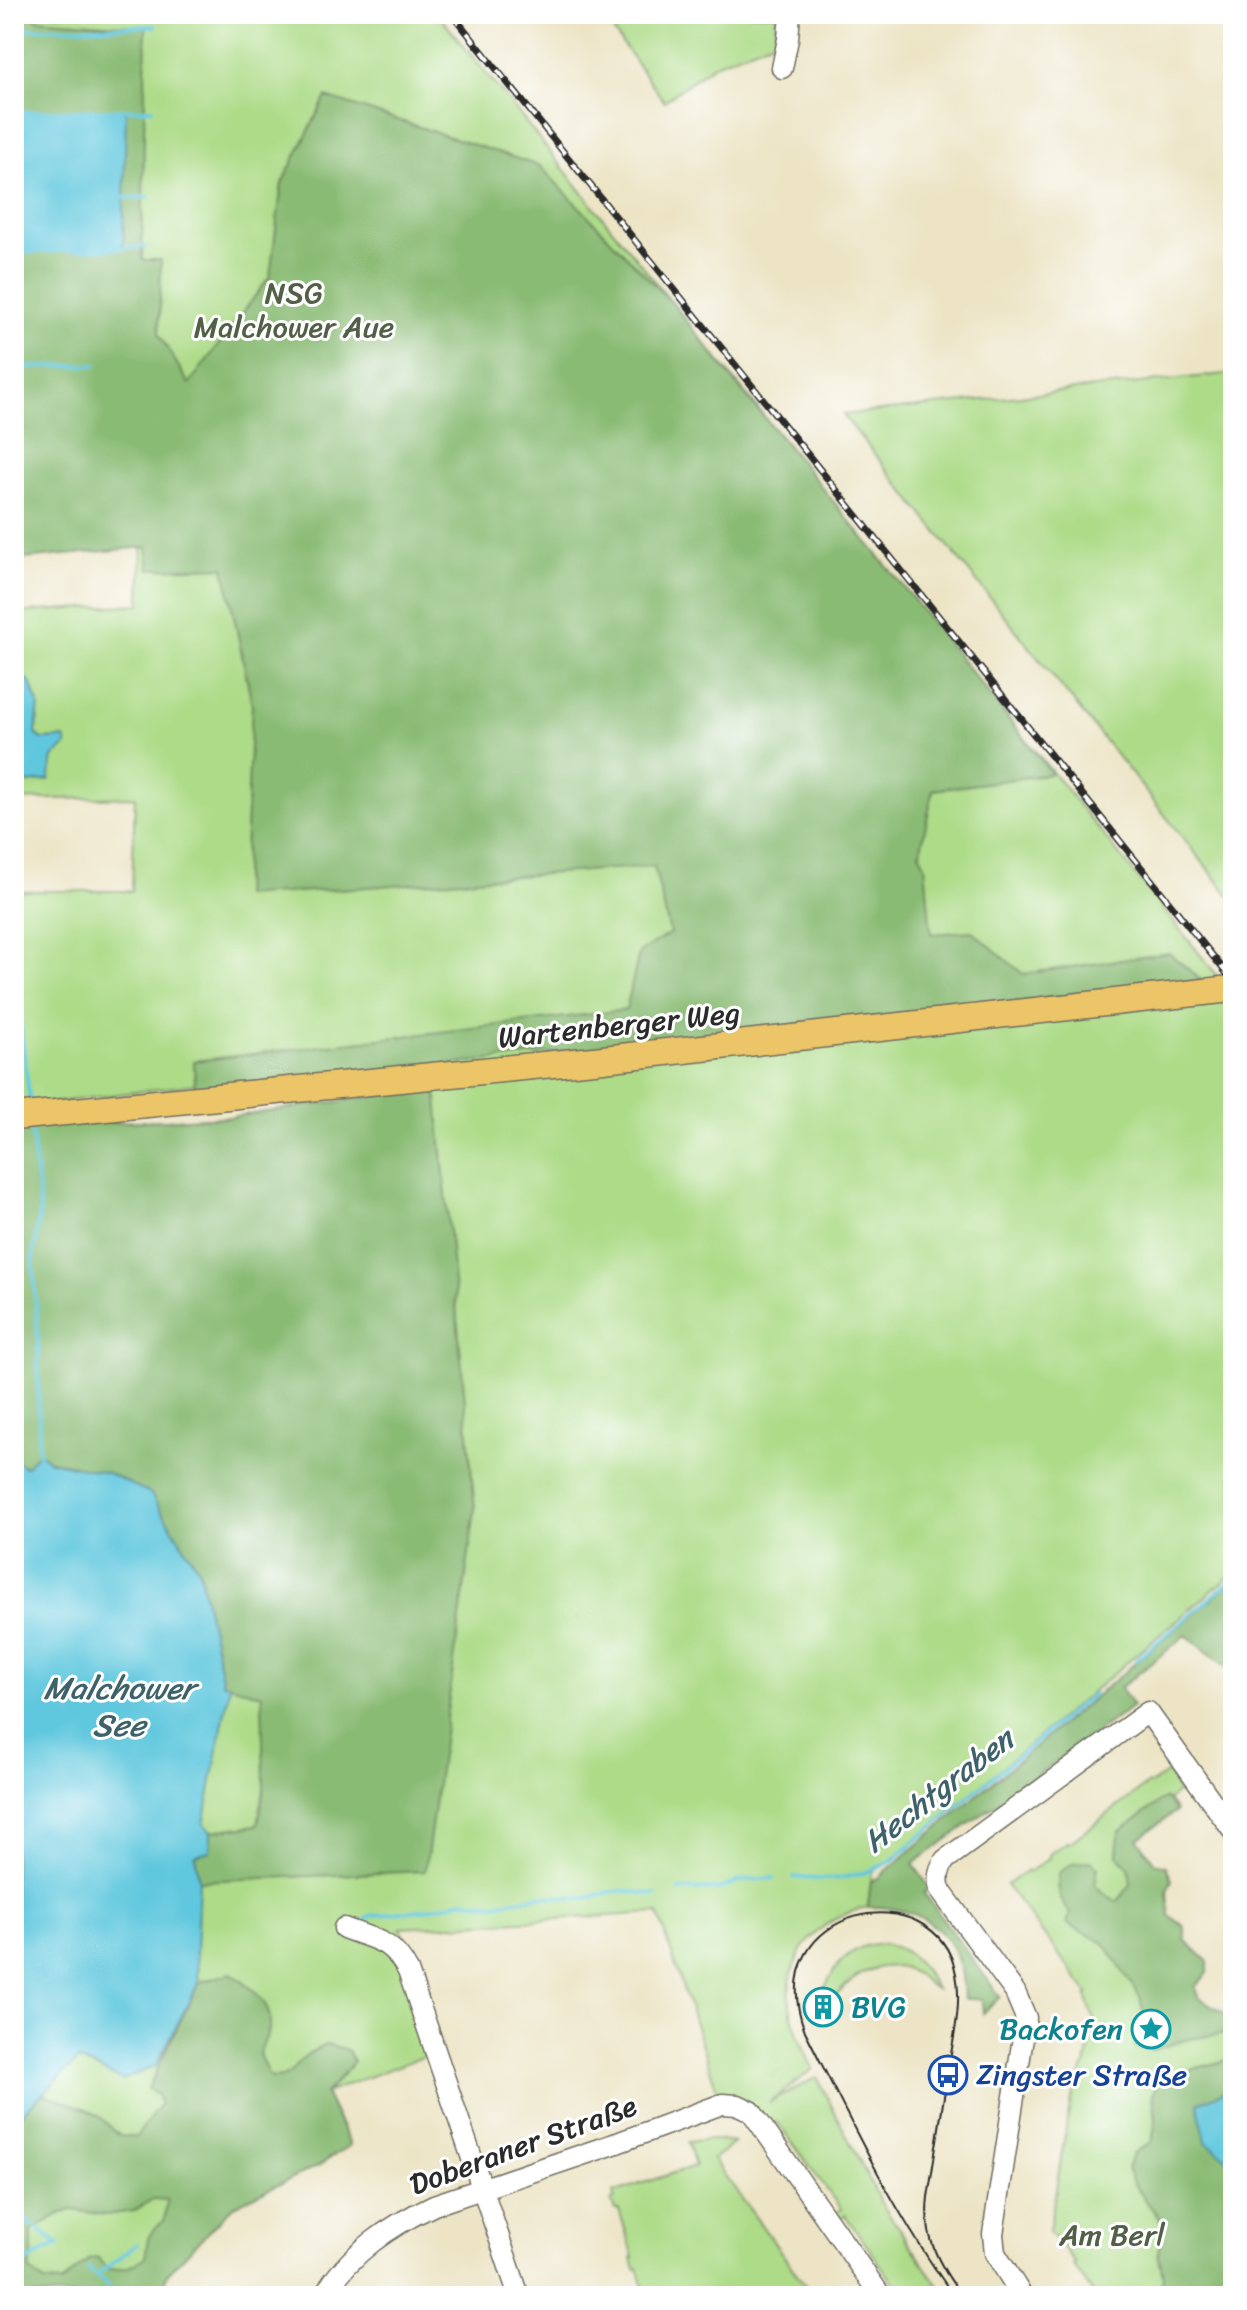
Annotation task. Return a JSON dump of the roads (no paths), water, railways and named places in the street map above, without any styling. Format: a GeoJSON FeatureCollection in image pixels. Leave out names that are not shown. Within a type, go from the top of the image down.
{"type":"FeatureCollection","features":[{"type":"Feature","properties":{"kind":"main road","name":"Wartenberger Weg"},"geometry":{"type":"LineString","coordinates":[[14,1117],[594,1060],[1231,989]]}},
{"type":"Feature","properties":{"kind":"street"},"geometry":{"type":"LineString","coordinates":[[782,68],[790,14]]}},
{"type":"Feature","properties":{"kind":"street"},"geometry":{"type":"LineString","coordinates":[[1022,2296],[995,2253],[993,2234],[1026,2018],[1015,1992],[940,1890],[940,1867],[956,1852],[1148,1712],[1233,1831]]}},
{"type":"Feature","properties":{"kind":"street"},"geometry":{"type":"LineString","coordinates":[[344,1928],[385,1942],[397,1951],[408,1971],[519,2296]]}},
{"type":"Feature","properties":{"kind":"street","name":"Doberaner Straße"},"geometry":{"type":"LineString","coordinates":[[324,2296],[353,2258],[386,2231],[434,2205],[722,2104],[738,2105],[751,2111],[881,2296]]}},
{"type":"Feature","properties":{"kind":"water"},"geometry":{"type":"Polygon","coordinates":[[[126,110],[123,248],[14,253],[14,112],[126,110]]]}},
{"type":"Feature","properties":{"kind":"water"},"geometry":{"type":"Polygon","coordinates":[[[14,678],[29,680],[39,704],[36,734],[42,739],[65,738],[67,745],[53,757],[49,780],[29,783],[14,779],[14,678]]]}},
{"type":"Feature","properties":{"kind":"water","name":"Malchower See"},"geometry":{"type":"Polygon","coordinates":[[[39,1453],[50,1461],[108,1473],[150,1493],[199,1570],[223,1683],[230,1684],[204,1824],[211,1831],[210,1851],[195,1855],[199,1881],[196,1952],[199,1982],[156,2066],[122,2080],[78,2060],[14,2121],[14,1460],[25,1467],[39,1453]]]}},
{"type":"Feature","properties":{"kind":"water","name":"Am Berl"},"geometry":{"type":"Polygon","coordinates":[[[1233,2088],[1233,2163],[1206,2142],[1198,2103],[1233,2088]]]}},
{"type":"Feature","properties":{"kind":"waterway"},"geometry":{"type":"LineString","coordinates":[[14,29],[155,26]]}},
{"type":"Feature","properties":{"kind":"waterway"},"geometry":{"type":"LineString","coordinates":[[14,112],[152,109]]}},
{"type":"Feature","properties":{"kind":"waterway"},"geometry":{"type":"LineString","coordinates":[[119,198],[149,197]]}},
{"type":"Feature","properties":{"kind":"waterway"},"geometry":{"type":"LineString","coordinates":[[14,253],[145,247]]}},
{"type":"Feature","properties":{"kind":"waterway"},"geometry":{"type":"LineString","coordinates":[[14,368],[96,365]]}},
{"type":"Feature","properties":{"kind":"waterway"},"geometry":{"type":"LineString","coordinates":[[14,972],[30,1103]]}},
{"type":"Feature","properties":{"kind":"waterway"},"geometry":{"type":"LineString","coordinates":[[32,1133],[40,1210],[33,1256],[38,1340],[39,1457]]}},
{"type":"Feature","properties":{"kind":"waterway","name":"Hechtgraben"},"geometry":{"type":"LineString","coordinates":[[1136,1660],[1233,1579]]}},
{"type":"Feature","properties":{"kind":"waterway","name":"Hechtgraben"},"geometry":{"type":"LineString","coordinates":[[794,1877],[844,1877],[891,1861],[1093,1694]]}},
{"type":"Feature","properties":{"kind":"waterway","name":"Hechtgraben"},"geometry":{"type":"LineString","coordinates":[[679,1890],[719,1889],[739,1881],[774,1878]]}},
{"type":"Feature","properties":{"kind":"waterway","name":"Hechtgraben"},"geometry":{"type":"LineString","coordinates":[[363,1923],[369,1916],[428,1909],[464,1900],[494,1904],[538,1896],[585,1898],[619,1890],[656,1895]]}},
{"type":"Feature","properties":{"kind":"waterway"},"geometry":{"type":"LineString","coordinates":[[14,2211],[59,2245]]}},
{"type":"Feature","properties":{"kind":"waterway"},"geometry":{"type":"LineString","coordinates":[[14,2269],[58,2244]]}},
{"type":"Feature","properties":{"kind":"waterway"},"geometry":{"type":"LineString","coordinates":[[96,2276],[137,2244]]}},
{"type":"Feature","properties":{"kind":"waterway"},"geometry":{"type":"LineString","coordinates":[[88,2268],[120,2296]]}},
{"type":"Feature","properties":{"kind":"tram line"},"geometry":{"type":"LineString","coordinates":[[954,2296],[893,2200],[805,2031],[797,1988],[806,1954],[827,1930],[855,1917],[887,1914],[918,1922],[942,1942],[956,1974],[957,2020],[927,2211],[934,2250],[962,2296]]}},
{"type":"Feature","properties":{"kind":"railway"},"geometry":{"type":"LineString","coordinates":[[452,14],[1233,981]]}},
{"type":"Feature","properties":{"kind":"place","name":"BVG"},"geometry":{"type":"Point","coordinates":[823,2007]}},
{"type":"Feature","properties":{"kind":"place","name":"Backofen"},"geometry":{"type":"Point","coordinates":[1151,2029]}},
{"type":"Feature","properties":{"kind":"place","name":"Zingster Straße"},"geometry":{"type":"Point","coordinates":[948,2075]}},
{"type":"Feature","properties":{"kind":"park label","name":"NSG Malchower Aue"},"geometry":{"type":"Point","coordinates":[294,310]}}]}
